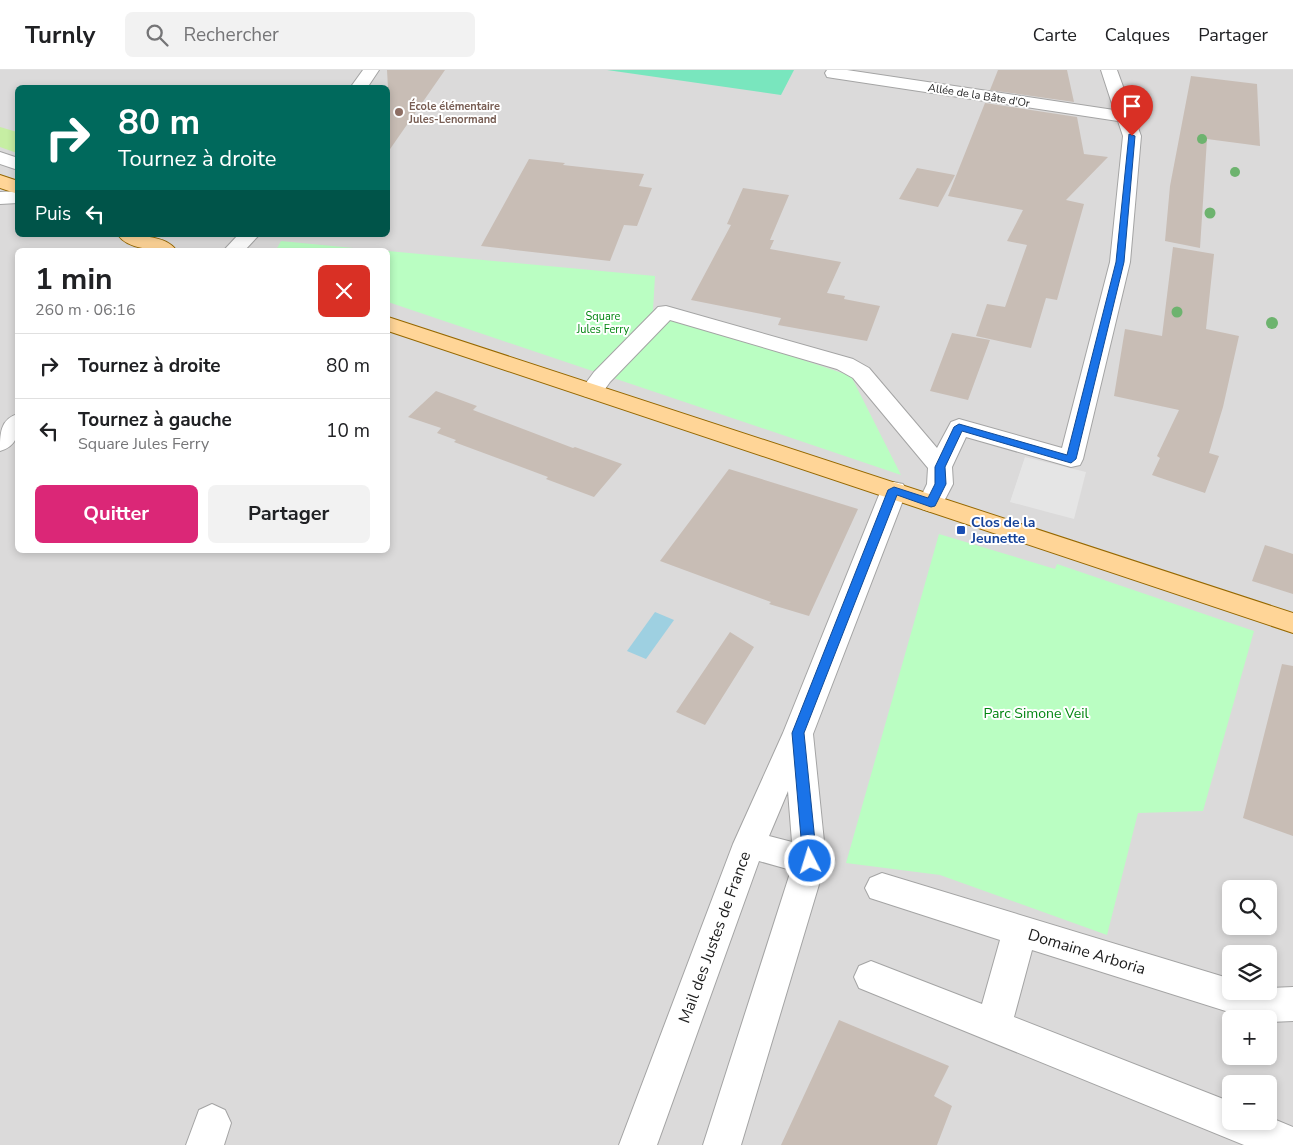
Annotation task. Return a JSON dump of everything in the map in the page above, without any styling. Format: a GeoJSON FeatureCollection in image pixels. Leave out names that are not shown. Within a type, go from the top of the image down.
{"type":"FeatureCollection","features":[{"type":"Feature","properties":{"kind":"main road"},"geometry":{"type":"LineString","coordinates":[[0,181],[15,186]]}},
{"type":"Feature","properties":{"kind":"main road"},"geometry":{"type":"LineString","coordinates":[[133,237],[161,248]]}},
{"type":"Feature","properties":{"kind":"main road"},"geometry":{"type":"LineString","coordinates":[[390,325],[1293,623]]}},
{"type":"Feature","properties":{"kind":"street"},"geometry":{"type":"LineString","coordinates":[[360,85],[371,70]]}},
{"type":"Feature","properties":{"kind":"street"},"geometry":{"type":"LineString","coordinates":[[931,503],[940,484],[940,467],[959,427],[1071,459],[1120,262],[1132,136],[1109,70]]}},
{"type":"Feature","properties":{"kind":"street","name":"Allée de la Bâte d'Or"},"geometry":{"type":"LineString","coordinates":[[832,73],[1126,117]]}},
{"type":"Feature","properties":{"kind":"street"},"geometry":{"type":"LineString","coordinates":[[0,158],[15,164]]}},
{"type":"Feature","properties":{"kind":"street"},"geometry":{"type":"LineString","coordinates":[[0,198],[15,197]]}},
{"type":"Feature","properties":{"kind":"street"},"geometry":{"type":"LineString","coordinates":[[236,248],[247,237]]}},
{"type":"Feature","properties":{"kind":"street"},"geometry":{"type":"LineString","coordinates":[[592,392],[602,377],[666,312],[845,364],[860,373],[940,467]]}},
{"type":"Feature","properties":{"kind":"street"},"geometry":{"type":"LineString","coordinates":[[0,443],[15,425]]}},
{"type":"Feature","properties":{"kind":"street","name":"Mail des Justes de France"},"geometry":{"type":"LineString","coordinates":[[638,1145],[749,844],[798,733],[894,490]]}},
{"type":"Feature","properties":{"kind":"street","name":"Mail des Justes de France"},"geometry":{"type":"LineString","coordinates":[[722,1145],[810,861],[798,733]]}},
{"type":"Feature","properties":{"kind":"street"},"geometry":{"type":"LineString","coordinates":[[749,844],[810,861]]}},
{"type":"Feature","properties":{"kind":"street","name":"Domaine Arboria"},"geometry":{"type":"LineString","coordinates":[[882,888],[1261,1005],[1293,1004]]}},
{"type":"Feature","properties":{"kind":"street"},"geometry":{"type":"LineString","coordinates":[[994,1026],[1020,931]]}},
{"type":"Feature","properties":{"kind":"street"},"geometry":{"type":"LineString","coordinates":[[872,977],[1222,1117]]}},
{"type":"Feature","properties":{"kind":"street"},"geometry":{"type":"LineString","coordinates":[[1254,1130],[1291,1145]]}},
{"type":"Feature","properties":{"kind":"shaded area"},"geometry":{"type":"Polygon","coordinates":[[[0,70],[1293,70],[1293,1145],[0,1145],[0,70]]]}},
{"type":"Feature","properties":{"kind":"shaded area"},"geometry":{"type":"Polygon","coordinates":[[[1025,457],[1086,472],[1074,519],[1010,502],[1025,457]]]}},
{"type":"Feature","properties":{"kind":"green space"},"geometry":{"type":"Polygon","coordinates":[[[607,70],[794,70],[781,95],[607,70]]]}},
{"type":"Feature","properties":{"kind":"green space"},"geometry":{"type":"Polygon","coordinates":[[[0,127],[15,131],[15,152],[0,147],[0,127]]]}},
{"type":"Feature","properties":{"kind":"green space"},"geometry":{"type":"Polygon","coordinates":[[[281,241],[353,248],[277,248],[281,241]]]}},
{"type":"Feature","properties":{"kind":"green space","name":"Square Jules Ferry"},"geometry":{"type":"Polygon","coordinates":[[[390,251],[655,276],[653,310],[851,376],[901,475],[390,303],[390,251]]]}},
{"type":"Feature","properties":{"kind":"green space","name":"Parc Simone Veil"},"geometry":{"type":"Polygon","coordinates":[[[939,534],[1055,569],[1057,564],[1254,631],[1203,811],[1138,813],[1107,935],[940,875],[846,863],[939,534]]]}},
{"type":"Feature","properties":{"kind":"water"},"geometry":{"type":"Polygon","coordinates":[[[655,612],[674,620],[646,659],[627,651],[655,612]]]}},
{"type":"Feature","properties":{"kind":"building"},"geometry":{"type":"Polygon","coordinates":[[[387,70],[445,70],[390,149],[390,85],[388,85],[387,70]]]}},
{"type":"Feature","properties":{"kind":"building"},"geometry":{"type":"Polygon","coordinates":[[[998,70],[1067,70],[1074,102],[990,90],[998,70]]]}},
{"type":"Feature","properties":{"kind":"building"},"geometry":{"type":"Polygon","coordinates":[[[1191,76],[1257,84],[1260,146],[1207,139],[1200,248],[1165,241],[1170,186],[1191,76]]]}},
{"type":"Feature","properties":{"kind":"building"},"geometry":{"type":"Polygon","coordinates":[[[985,103],[1077,117],[1084,154],[1108,157],[1066,200],[1084,204],[1057,300],[1046,298],[1031,348],[976,336],[987,304],[1005,307],[1027,245],[1007,241],[1023,210],[948,196],[985,103]]]}},
{"type":"Feature","properties":{"kind":"building"},"geometry":{"type":"Polygon","coordinates":[[[529,159],[565,163],[563,165],[644,174],[639,186],[652,188],[637,226],[624,225],[610,261],[481,246],[529,159]]]}},
{"type":"Feature","properties":{"kind":"building"},"geometry":{"type":"Polygon","coordinates":[[[917,168],[955,175],[938,207],[899,199],[917,168]]]}},
{"type":"Feature","properties":{"kind":"building"},"geometry":{"type":"Polygon","coordinates":[[[743,188],[789,195],[770,240],[774,240],[770,249],[841,262],[827,293],[845,296],[844,299],[880,306],[867,341],[778,325],[781,318],[691,300],[731,225],[727,224],[743,188]]]}},
{"type":"Feature","properties":{"kind":"building"},"geometry":{"type":"Polygon","coordinates":[[[1173,247],[1214,254],[1206,329],[1239,336],[1223,407],[1209,453],[1219,456],[1205,493],[1152,475],[1160,458],[1157,456],[1179,410],[1114,396],[1125,329],[1162,336],[1173,247]]]}},
{"type":"Feature","properties":{"kind":"building"},"geometry":{"type":"Polygon","coordinates":[[[952,333],[990,340],[968,400],[930,391],[952,333]]]}},
{"type":"Feature","properties":{"kind":"building"},"geometry":{"type":"Polygon","coordinates":[[[436,391],[477,406],[473,410],[573,448],[575,447],[622,464],[594,497],[546,479],[548,477],[454,442],[456,440],[437,433],[441,428],[408,417],[436,391]]]}},
{"type":"Feature","properties":{"kind":"building"},"geometry":{"type":"Polygon","coordinates":[[[729,469],[858,509],[809,616],[769,604],[771,602],[660,561],[729,469]]]}},
{"type":"Feature","properties":{"kind":"building"},"geometry":{"type":"Polygon","coordinates":[[[1265,545],[1293,554],[1293,594],[1252,581],[1265,545]]]}},
{"type":"Feature","properties":{"kind":"building"},"geometry":{"type":"Polygon","coordinates":[[[730,632],[754,647],[705,725],[676,712],[730,632]]]}},
{"type":"Feature","properties":{"kind":"building"},"geometry":{"type":"Polygon","coordinates":[[[1282,664],[1293,666],[1293,836],[1243,818],[1282,664]]]}},
{"type":"Feature","properties":{"kind":"building"},"geometry":{"type":"Polygon","coordinates":[[[839,1020],[949,1066],[934,1096],[952,1106],[937,1145],[781,1145],[839,1020]]]}},
{"type":"Feature","properties":{"kind":"place","name":"École élémentaire Jules-Lenormand"},"geometry":{"type":"Point","coordinates":[399,112]}},
{"type":"Feature","properties":{"kind":"place","name":"Clos de la Jeunette"},"geometry":{"type":"Point","coordinates":[961,530]}},
{"type":"Feature","properties":{"kind":"route"},"geometry":{"type":"LineString","coordinates":[[810,861],[798,733],[894,490],[931,503],[940,484],[940,467],[959,427],[1071,459],[1120,262],[1132,136]]}}]}
